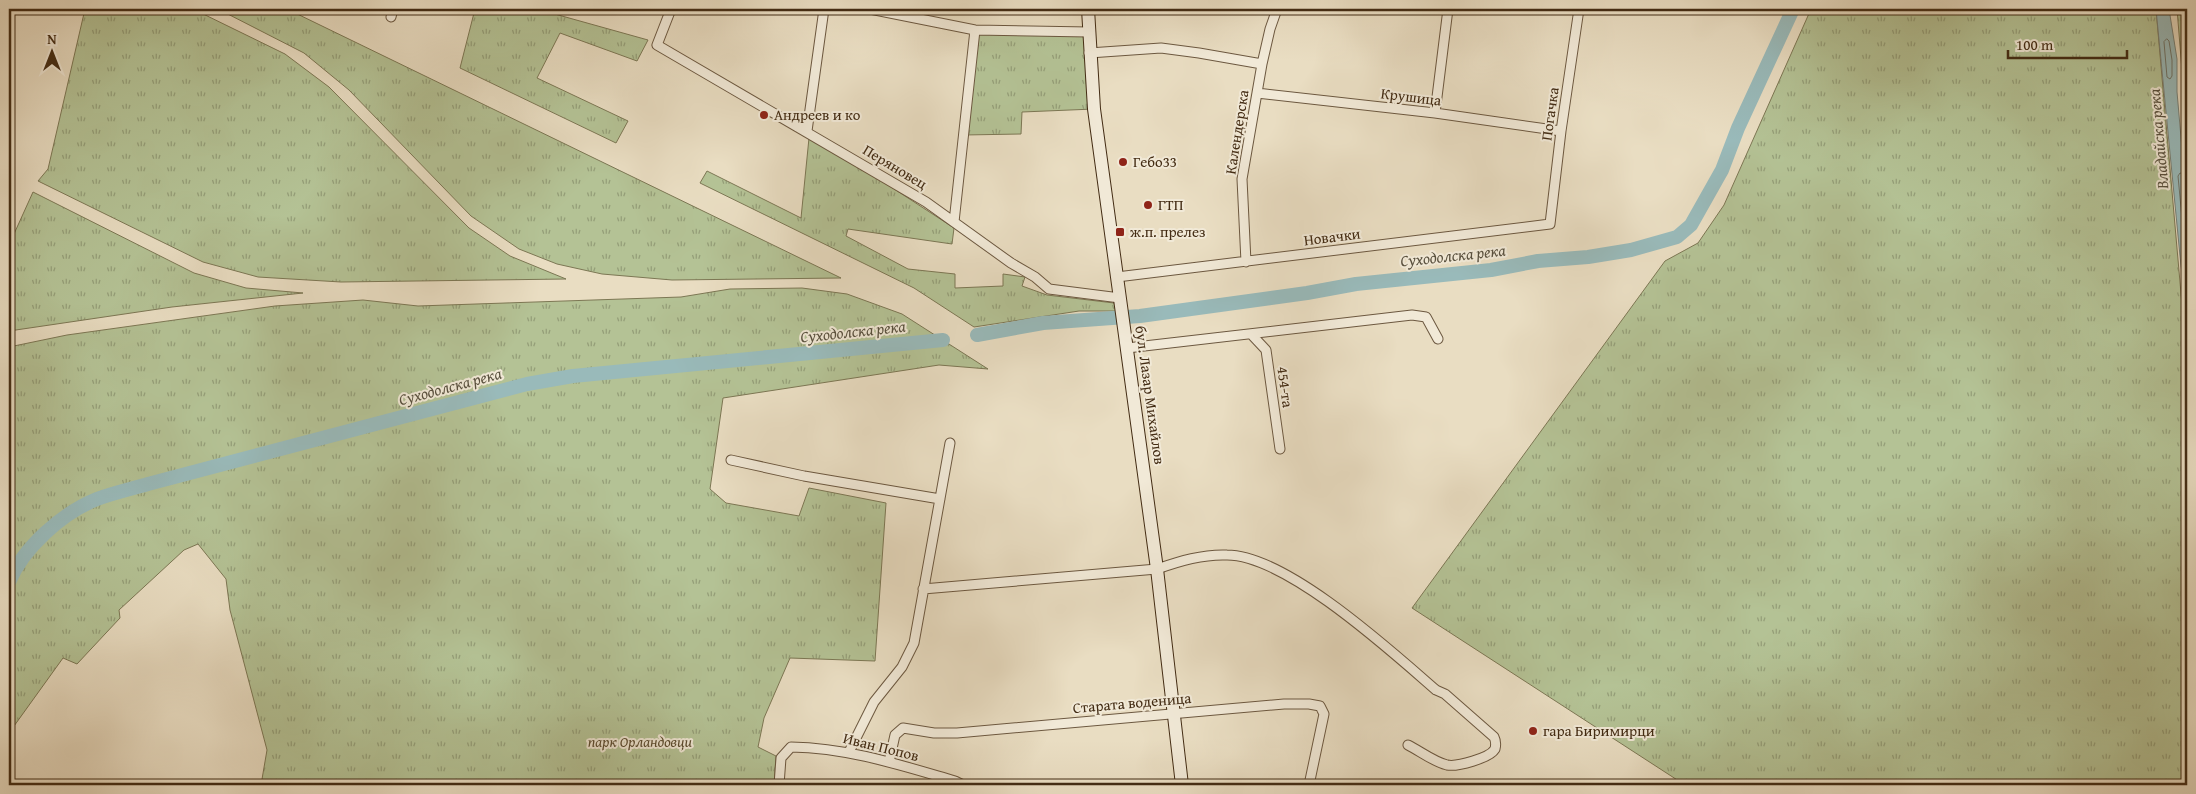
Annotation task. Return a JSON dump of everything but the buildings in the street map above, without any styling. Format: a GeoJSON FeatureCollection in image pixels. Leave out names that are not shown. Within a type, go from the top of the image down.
{"type":"FeatureCollection","features":[{"type":"Feature","properties":{"kind":"street","name":"Перяновец"},"geometry":{"type":"LineString","coordinates":[[671,9],[657,45],[926,202],[1011,263],[1035,277],[1049,289],[1121,300]]}},
{"type":"Feature","properties":{"kind":"street"},"geometry":{"type":"LineString","coordinates":[[807,131],[824,9]]}},
{"type":"Feature","properties":{"kind":"street"},"geometry":{"type":"LineString","coordinates":[[870,9],[975,30],[1089,32]]}},
{"type":"Feature","properties":{"kind":"street","name":"бул. Лазар Михайлов"},"geometry":{"type":"LineString","coordinates":[[1088,9],[1089,53],[1094,110],[1157,569],[1172,714],[1182,785]]}},
{"type":"Feature","properties":{"kind":"street","name":"Календерска"},"geometry":{"type":"LineString","coordinates":[[1246,262],[1242,179],[1262,64],[1277,9]]}},
{"type":"Feature","properties":{"kind":"street"},"geometry":{"type":"LineString","coordinates":[[1435,113],[1448,9]]}},
{"type":"Feature","properties":{"kind":"street","name":"Погачка"},"geometry":{"type":"LineString","coordinates":[[1550,224],[1561,131],[1579,9]]}},
{"type":"Feature","properties":{"kind":"street"},"geometry":{"type":"LineString","coordinates":[[954,222],[975,30]]}},
{"type":"Feature","properties":{"kind":"street"},"geometry":{"type":"LineString","coordinates":[[1089,53],[1161,48],[1262,64]]}},
{"type":"Feature","properties":{"kind":"street","name":"Крушица"},"geometry":{"type":"LineString","coordinates":[[1257,92],[1435,113],[1561,131]]}},
{"type":"Feature","properties":{"kind":"street","name":"Новачки"},"geometry":{"type":"LineString","coordinates":[[1118,277],[1550,224]]}},
{"type":"Feature","properties":{"kind":"street"},"geometry":{"type":"LineString","coordinates":[[1127,348],[1412,315],[1426,317],[1438,339]]}},
{"type":"Feature","properties":{"kind":"street","name":"454-та"},"geometry":{"type":"LineString","coordinates":[[1251,334],[1266,350],[1280,449]]}},
{"type":"Feature","properties":{"kind":"street"},"geometry":{"type":"LineString","coordinates":[[849,752],[874,702],[902,667],[914,643],[950,443]]}},
{"type":"Feature","properties":{"kind":"street"},"geometry":{"type":"LineString","coordinates":[[731,460],[804,476],[940,499]]}},
{"type":"Feature","properties":{"kind":"street"},"geometry":{"type":"LineString","coordinates":[[923,589],[1157,569],[1189,558],[1228,554],[1252,558],[1282,573],[1327,601],[1390,650],[1436,690],[1445,694],[1494,737],[1496,742],[1495,749],[1490,754],[1465,764],[1448,765],[1408,745]]}},
{"type":"Feature","properties":{"kind":"street","name":"Старата воденица"},"geometry":{"type":"LineString","coordinates":[[890,762],[895,735],[903,728],[934,733],[957,733],[1284,704],[1310,704],[1320,706],[1324,714],[1309,785]]}},
{"type":"Feature","properties":{"kind":"street","name":"Иван Попов"},"geometry":{"type":"LineString","coordinates":[[779,785],[781,758],[790,747],[818,747],[849,752],[890,762],[963,785]]}},
{"type":"Feature","properties":{"kind":"green space"},"geometry":{"type":"Polygon","coordinates":[[[85,9],[193,9],[285,54],[329,87],[469,228],[510,256],[566,279],[341,282],[258,277],[203,262],[38,181],[48,169],[85,9]]]}},
{"type":"Feature","properties":{"kind":"green space"},"geometry":{"type":"Polygon","coordinates":[[[218,9],[287,9],[841,278],[672,280],[602,274],[557,264],[519,249],[471,216],[349,90],[304,53],[218,9]]]}},
{"type":"Feature","properties":{"kind":"green space"},"geometry":{"type":"Polygon","coordinates":[[[475,9],[544,11],[648,40],[637,61],[560,33],[537,78],[628,121],[616,143],[460,68],[475,9]]]}},
{"type":"Feature","properties":{"kind":"green space"},"geometry":{"type":"Polygon","coordinates":[[[1811,9],[2156,9],[2187,362],[2187,785],[1685,785],[1412,608],[1665,261],[1698,243],[1724,205],[1811,9]]]}},
{"type":"Feature","properties":{"kind":"green space"},"geometry":{"type":"Polygon","coordinates":[[[2177,9],[2187,9],[2187,132],[2177,9]]]}},
{"type":"Feature","properties":{"kind":"green space"},"geometry":{"type":"Polygon","coordinates":[[[975,30],[1089,32],[1094,109],[1022,112],[1021,134],[964,135],[975,30]]]}},
{"type":"Feature","properties":{"kind":"green space"},"geometry":{"type":"Polygon","coordinates":[[[809,138],[882,181],[954,228],[952,244],[848,229],[846,236],[908,269],[955,274],[955,288],[1003,286],[1003,274],[1025,277],[1022,286],[1047,295],[1114,303],[1116,311],[1079,311],[974,327],[914,288],[700,183],[707,171],[801,218],[809,138]]]}},
{"type":"Feature","properties":{"kind":"green space"},"geometry":{"type":"Polygon","coordinates":[[[33,192],[194,273],[246,288],[303,293],[172,307],[9,331],[9,245],[33,192]]]}},
{"type":"Feature","properties":{"kind":"green space","name":"парк Орландовци"},"geometry":{"type":"Polygon","coordinates":[[[802,288],[847,294],[902,314],[988,369],[939,365],[723,398],[710,489],[726,503],[799,516],[809,488],[886,503],[875,661],[790,658],[764,718],[758,747],[776,756],[774,785],[261,785],[267,750],[230,610],[226,579],[198,544],[184,550],[119,610],[120,618],[77,664],[63,658],[9,733],[9,347],[67,335],[275,306],[363,300],[418,306],[681,297],[730,289],[802,288]]]}},
{"type":"Feature","properties":{"kind":"water"},"geometry":{"type":"Polygon","coordinates":[[[2156,9],[2169,9],[2177,59],[2177,92],[2187,206],[2187,303],[2181,266],[2156,9]]]}},
{"type":"Feature","properties":{"kind":"waterway","name":"Суходолска река"},"geometry":{"type":"LineString","coordinates":[[977,335],[1043,323],[1140,316],[1307,293],[1356,284],[1491,270],[1538,261],[1588,257],[1631,250],[1677,237],[1691,225],[1722,170],[1738,128],[1793,9]]}},
{"type":"Feature","properties":{"kind":"waterway","name":"Суходолска река"},"geometry":{"type":"LineString","coordinates":[[9,582],[15,569],[45,533],[70,513],[97,499],[527,384],[573,376],[943,340]]}},
{"type":"Feature","properties":{"kind":"place","name":"Андреев и ко"},"geometry":{"type":"Point","coordinates":[764,115]}},
{"type":"Feature","properties":{"kind":"place","name":"Гебо33"},"geometry":{"type":"Point","coordinates":[1123,162]}},
{"type":"Feature","properties":{"kind":"place","name":"ГТП"},"geometry":{"type":"Point","coordinates":[1148,205]}},
{"type":"Feature","properties":{"kind":"place","name":"ж.п. прелез"},"geometry":{"type":"Point","coordinates":[1120,232]}},
{"type":"Feature","properties":{"kind":"place","name":"гара Биримирци"},"geometry":{"type":"Point","coordinates":[1533,731]}},
{"type":"Feature","properties":{"kind":"water label","name":"Владайска река"},"geometry":{"type":"Point","coordinates":[2158,139]}}]}
